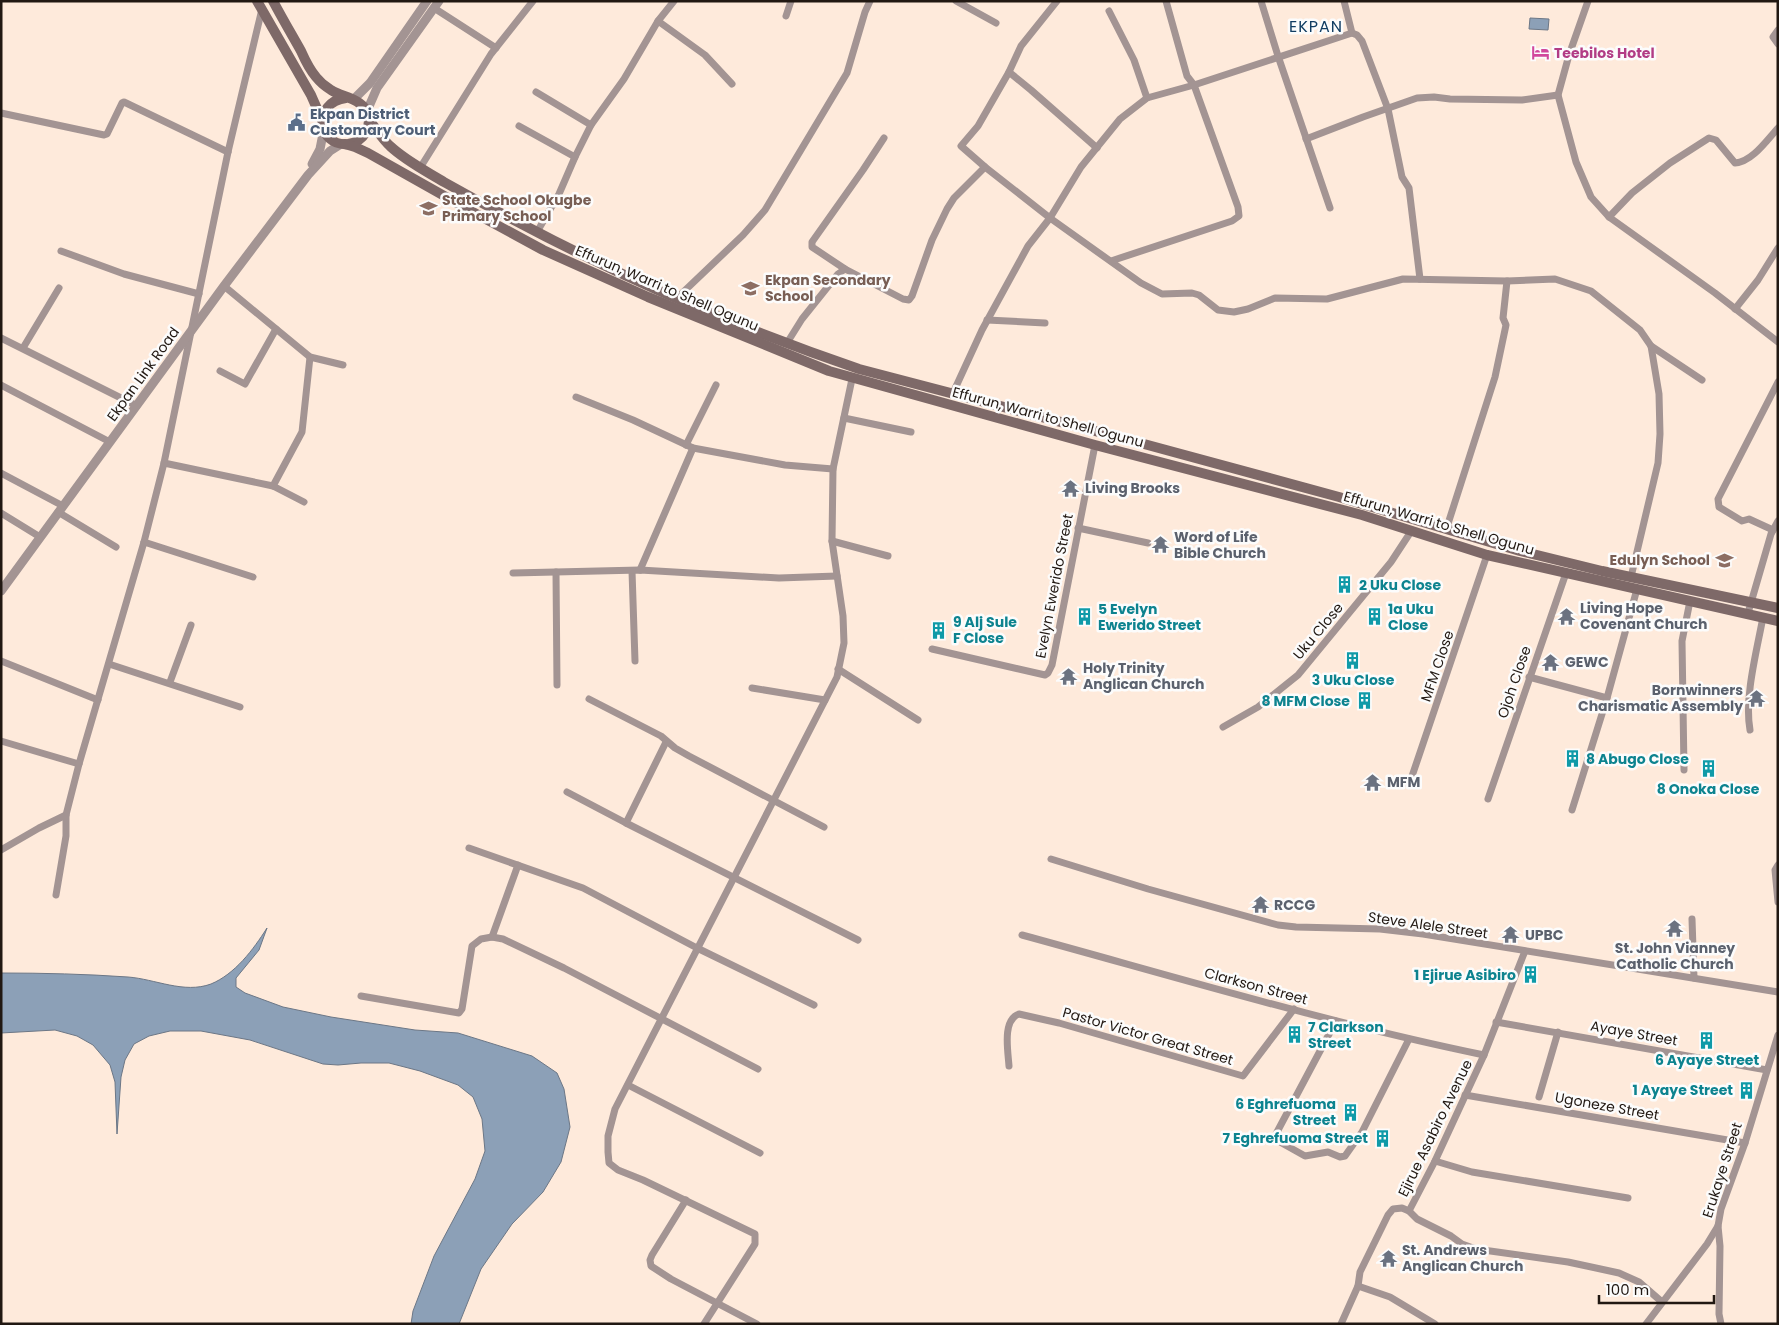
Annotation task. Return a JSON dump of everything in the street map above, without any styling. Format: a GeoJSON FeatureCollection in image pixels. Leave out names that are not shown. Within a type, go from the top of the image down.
{"type":"FeatureCollection","features":[{"type":"Feature","properties":{"kind":"main road"},"geometry":{"type":"LineString","coordinates":[[259,5],[311,95],[323,124],[333,141],[343,144],[360,140],[368,128],[368,116],[361,104],[330,90],[315,76],[273,1]]}},
{"type":"Feature","properties":{"kind":"main road"},"geometry":{"type":"LineString","coordinates":[[323,124],[324,113],[332,102],[350,99]]}},
{"type":"Feature","properties":{"kind":"main road","name":"Effurun, Warri to Shell Ogunu"},"geometry":{"type":"LineString","coordinates":[[368,116],[389,146],[406,159],[573,251],[677,298],[787,343],[859,369],[1339,497],[1520,551],[1778,608]]}},
{"type":"Feature","properties":{"kind":"main road","name":"Effurun, Warri to Shell Ogunu"},"geometry":{"type":"LineString","coordinates":[[343,144],[356,147],[375,156],[543,250],[648,297],[808,363],[852,378],[1095,445],[1352,512],[1487,555],[1778,621]]}},
{"type":"Feature","properties":{"kind":"main road"},"geometry":{"type":"LineString","coordinates":[[1130,454],[1133,441]]}},
{"type":"Feature","properties":{"kind":"street"},"geometry":{"type":"LineString","coordinates":[[420,168],[496,48],[533,1]]}},
{"type":"Feature","properties":{"kind":"street"},"geometry":{"type":"LineString","coordinates":[[537,232],[559,194],[591,125],[624,79],[658,21],[674,1]]}},
{"type":"Feature","properties":{"kind":"street"},"geometry":{"type":"LineString","coordinates":[[786,16],[791,1]]}},
{"type":"Feature","properties":{"kind":"street"},"geometry":{"type":"LineString","coordinates":[[677,298],[743,235],[764,210],[847,73],[864,12],[870,1]]}},
{"type":"Feature","properties":{"kind":"street"},"geometry":{"type":"LineString","coordinates":[[956,1],[996,23]]}},
{"type":"Feature","properties":{"kind":"street"},"geometry":{"type":"LineString","coordinates":[[1057,1],[1021,46],[1009,72],[978,126],[961,146],[985,168],[1050,218],[1141,283],[1162,294],[1192,293],[1198,295],[1218,310],[1227,312],[1248,308],[1275,298],[1327,299],[1403,279],[1555,279],[1591,292],[1640,330],[1650,346],[1659,394],[1660,434],[1658,463],[1631,577]]}},
{"type":"Feature","properties":{"kind":"street"},"geometry":{"type":"LineString","coordinates":[[1111,261],[1232,221],[1239,216],[1238,207],[1194,85],[1187,76],[1166,1]]}},
{"type":"Feature","properties":{"kind":"street"},"geometry":{"type":"LineString","coordinates":[[1261,1],[1330,208]]}},
{"type":"Feature","properties":{"kind":"street"},"geometry":{"type":"LineString","coordinates":[[1344,1],[1352,33]]}},
{"type":"Feature","properties":{"kind":"street"},"geometry":{"type":"LineString","coordinates":[[1588,1],[1569,56],[1558,96],[1576,162],[1591,197],[1609,217],[1778,342]]}},
{"type":"Feature","properties":{"kind":"street"},"geometry":{"type":"LineString","coordinates":[[350,99],[373,85],[433,3],[496,48]]}},
{"type":"Feature","properties":{"kind":"street"},"geometry":{"type":"LineString","coordinates":[[56,895],[66,836],[66,815],[79,764],[144,542],[164,463],[259,5]]}},
{"type":"Feature","properties":{"kind":"street"},"geometry":{"type":"LineString","coordinates":[[1109,11],[1134,60],[1148,98]]}},
{"type":"Feature","properties":{"kind":"street"},"geometry":{"type":"LineString","coordinates":[[658,21],[705,55],[732,84]]}},
{"type":"Feature","properties":{"kind":"street"},"geometry":{"type":"LineString","coordinates":[[1778,30],[1773,37],[1778,44]]}},
{"type":"Feature","properties":{"kind":"street"},"geometry":{"type":"LineString","coordinates":[[953,393],[987,320],[1028,246],[1050,218],[1081,167],[1120,119],[1148,98],[1194,85],[1352,33],[1357,35],[1362,41],[1388,109],[1402,177],[1409,188],[1420,279]]}},
{"type":"Feature","properties":{"kind":"street"},"geometry":{"type":"LineString","coordinates":[[1009,72],[1097,148]]}},
{"type":"Feature","properties":{"kind":"street"},"geometry":{"type":"LineString","coordinates":[[368,116],[373,85]]}},
{"type":"Feature","properties":{"kind":"street"},"geometry":{"type":"LineString","coordinates":[[536,92],[591,125]]}},
{"type":"Feature","properties":{"kind":"street"},"geometry":{"type":"LineString","coordinates":[[1306,139],[1363,116],[1417,98],[1522,100],[1558,96]]}},
{"type":"Feature","properties":{"kind":"street"},"geometry":{"type":"LineString","coordinates":[[1,113],[104,136],[107,134],[124,102],[228,152]]}},
{"type":"Feature","properties":{"kind":"street"},"geometry":{"type":"LineString","coordinates":[[308,175],[320,149],[323,124]]}},
{"type":"Feature","properties":{"kind":"street"},"geometry":{"type":"LineString","coordinates":[[519,126],[575,157]]}},
{"type":"Feature","properties":{"kind":"street"},"geometry":{"type":"LineString","coordinates":[[1609,217],[1632,193],[1670,163],[1709,138],[1716,140],[1736,163],[1742,162],[1753,154],[1778,128]]}},
{"type":"Feature","properties":{"kind":"street"},"geometry":{"type":"LineString","coordinates":[[884,138],[812,242],[812,247],[845,269],[903,299],[909,300],[912,296],[932,240],[947,209],[954,198],[985,168]]}},
{"type":"Feature","properties":{"kind":"street"},"geometry":{"type":"LineString","coordinates":[[308,175],[324,157],[343,144]]}},
{"type":"Feature","properties":{"kind":"street","name":"Ekpan Link Road"},"geometry":{"type":"LineString","coordinates":[[1,591],[224,286],[308,175]]}},
{"type":"Feature","properties":{"kind":"street"},"geometry":{"type":"LineString","coordinates":[[1735,309],[1758,280],[1778,248]]}},
{"type":"Feature","properties":{"kind":"street"},"geometry":{"type":"LineString","coordinates":[[61,251],[124,274],[199,294]]}},
{"type":"Feature","properties":{"kind":"street"},"geometry":{"type":"LineString","coordinates":[[787,343],[802,319],[838,274],[845,269]]}},
{"type":"Feature","properties":{"kind":"street"},"geometry":{"type":"LineString","coordinates":[[1446,530],[1495,378],[1506,325],[1503,318],[1507,280]]}},
{"type":"Feature","properties":{"kind":"street"},"geometry":{"type":"LineString","coordinates":[[224,286],[310,357],[343,365]]}},
{"type":"Feature","properties":{"kind":"street"},"geometry":{"type":"LineString","coordinates":[[22,348],[59,288]]}},
{"type":"Feature","properties":{"kind":"street"},"geometry":{"type":"LineString","coordinates":[[987,320],[1045,323]]}},
{"type":"Feature","properties":{"kind":"street"},"geometry":{"type":"LineString","coordinates":[[220,371],[245,384],[276,329]]}},
{"type":"Feature","properties":{"kind":"street"},"geometry":{"type":"LineString","coordinates":[[1,338],[136,406]]}},
{"type":"Feature","properties":{"kind":"street"},"geometry":{"type":"LineString","coordinates":[[1650,346],[1702,380]]}},
{"type":"Feature","properties":{"kind":"street"},"geometry":{"type":"LineString","coordinates":[[273,486],[302,432],[310,357]]}},
{"type":"Feature","properties":{"kind":"street"},"geometry":{"type":"LineString","coordinates":[[704,1324],[755,1244],[756,1238],[754,1234],[686,1200],[618,1170],[609,1163],[608,1144],[611,1122],[615,1109],[660,1019],[837,677],[844,643],[843,616],[832,541],[833,469],[852,378]]}},
{"type":"Feature","properties":{"kind":"street"},"geometry":{"type":"LineString","coordinates":[[1774,530],[1750,519],[1742,521],[1719,506],[1718,500],[1778,382]]}},
{"type":"Feature","properties":{"kind":"street"},"geometry":{"type":"LineString","coordinates":[[1,385],[110,442]]}},
{"type":"Feature","properties":{"kind":"street"},"geometry":{"type":"LineString","coordinates":[[636,661],[636,571],[716,385]]}},
{"type":"Feature","properties":{"kind":"street"},"geometry":{"type":"LineString","coordinates":[[576,397],[633,420],[689,447],[785,465],[833,469]]}},
{"type":"Feature","properties":{"kind":"street"},"geometry":{"type":"LineString","coordinates":[[844,418],[911,432]]}},
{"type":"Feature","properties":{"kind":"street","name":"Evelyn Ewerido Street"},"geometry":{"type":"LineString","coordinates":[[932,649],[1045,675],[1048,673],[1052,665],[1095,445]]}},
{"type":"Feature","properties":{"kind":"street"},"geometry":{"type":"LineString","coordinates":[[164,463],[273,486],[304,502]]}},
{"type":"Feature","properties":{"kind":"street"},"geometry":{"type":"LineString","coordinates":[[1,473],[60,509],[116,547]]}},
{"type":"Feature","properties":{"kind":"street"},"geometry":{"type":"LineString","coordinates":[[1,513],[40,537]]}},
{"type":"Feature","properties":{"kind":"street"},"geometry":{"type":"LineString","coordinates":[[1748,613],[1778,521]]}},
{"type":"Feature","properties":{"kind":"street"},"geometry":{"type":"LineString","coordinates":[[1078,528],[1148,543]]}},
{"type":"Feature","properties":{"kind":"street","name":"Uku Close"},"geometry":{"type":"LineString","coordinates":[[1223,727],[1258,707],[1298,675],[1391,562],[1412,530]]}},
{"type":"Feature","properties":{"kind":"street"},"geometry":{"type":"LineString","coordinates":[[832,541],[888,556]]}},
{"type":"Feature","properties":{"kind":"street"},"geometry":{"type":"LineString","coordinates":[[144,542],[253,577]]}},
{"type":"Feature","properties":{"kind":"street","name":"MFM Close"},"geometry":{"type":"LineString","coordinates":[[1409,785],[1487,555]]}},
{"type":"Feature","properties":{"kind":"street"},"geometry":{"type":"LineString","coordinates":[[513,573],[636,571],[779,578],[837,576]]}},
{"type":"Feature","properties":{"kind":"street"},"geometry":{"type":"LineString","coordinates":[[556,572],[557,685]]}},
{"type":"Feature","properties":{"kind":"street","name":"Ojoh Close"},"geometry":{"type":"LineString","coordinates":[[1488,799],[1566,573]]}},
{"type":"Feature","properties":{"kind":"street"},"geometry":{"type":"LineString","coordinates":[[1572,810],[1607,698],[1637,589]]}},
{"type":"Feature","properties":{"kind":"street"},"geometry":{"type":"LineString","coordinates":[[1684,770],[1682,641],[1690,601]]}},
{"type":"Feature","properties":{"kind":"street"},"geometry":{"type":"LineString","coordinates":[[1750,730],[1748,718],[1763,618]]}},
{"type":"Feature","properties":{"kind":"street"},"geometry":{"type":"LineString","coordinates":[[170,682],[192,625]]}},
{"type":"Feature","properties":{"kind":"street"},"geometry":{"type":"LineString","coordinates":[[1,661],[98,700]]}},
{"type":"Feature","properties":{"kind":"street"},"geometry":{"type":"LineString","coordinates":[[109,664],[170,682],[240,707]]}},
{"type":"Feature","properties":{"kind":"street"},"geometry":{"type":"LineString","coordinates":[[838,669],[918,720]]}},
{"type":"Feature","properties":{"kind":"street"},"geometry":{"type":"LineString","coordinates":[[1529,677],[1607,698]]}},
{"type":"Feature","properties":{"kind":"street"},"geometry":{"type":"LineString","coordinates":[[752,688],[825,700]]}},
{"type":"Feature","properties":{"kind":"street"},"geometry":{"type":"LineString","coordinates":[[588,699],[661,736],[666,742],[689,756],[824,827]]}},
{"type":"Feature","properties":{"kind":"street"},"geometry":{"type":"LineString","coordinates":[[1,741],[79,764]]}},
{"type":"Feature","properties":{"kind":"street"},"geometry":{"type":"LineString","coordinates":[[626,823],[666,742]]}},
{"type":"Feature","properties":{"kind":"street"},"geometry":{"type":"LineString","coordinates":[[567,792],[858,940]]}},
{"type":"Feature","properties":{"kind":"street"},"geometry":{"type":"LineString","coordinates":[[1,850],[66,815]]}},
{"type":"Feature","properties":{"kind":"street"},"geometry":{"type":"LineString","coordinates":[[469,848],[582,888],[814,1006]]}},
{"type":"Feature","properties":{"kind":"street","name":"Steve Alele Street"},"geometry":{"type":"LineString","coordinates":[[1051,859],[1148,889],[1278,924],[1296,927],[1380,929],[1778,992]]}},
{"type":"Feature","properties":{"kind":"street"},"geometry":{"type":"LineString","coordinates":[[492,937],[518,865]]}},
{"type":"Feature","properties":{"kind":"street"},"geometry":{"type":"LineString","coordinates":[[1778,865],[1775,870],[1778,902]]}},
{"type":"Feature","properties":{"kind":"street"},"geometry":{"type":"LineString","coordinates":[[1692,919],[1694,978]]}},
{"type":"Feature","properties":{"kind":"street","name":"Clarkson Street"},"geometry":{"type":"LineString","coordinates":[[1022,935],[1336,1021],[1484,1055]]}},
{"type":"Feature","properties":{"kind":"street"},"geometry":{"type":"LineString","coordinates":[[361,996],[459,1013],[462,1009],[472,946],[481,939],[492,937],[503,939],[564,968],[660,1019],[680,1027],[758,1069]]}},
{"type":"Feature","properties":{"kind":"street","name":"Ejirue Asabiro Avenue"},"geometry":{"type":"LineString","coordinates":[[1341,1324],[1358,1286],[1360,1272],[1388,1215],[1393,1209],[1402,1208],[1409,1211],[1435,1161],[1484,1055],[1525,951]]}},
{"type":"Feature","properties":{"kind":"street","name":"Pastor Victor Great Street"},"geometry":{"type":"LineString","coordinates":[[1009,1066],[1008,1035],[1010,1021],[1014,1015],[1019,1014],[1059,1023],[1244,1076],[1294,1009]]}},
{"type":"Feature","properties":{"kind":"street"},"geometry":{"type":"LineString","coordinates":[[1336,1021],[1277,1132],[1276,1137],[1280,1142],[1305,1156],[1328,1152],[1340,1157],[1345,1156],[1362,1132],[1409,1039]]}},
{"type":"Feature","properties":{"kind":"street","name":"Ayaye Street"},"geometry":{"type":"LineString","coordinates":[[1496,1022],[1767,1070]]}},
{"type":"Feature","properties":{"kind":"street"},"geometry":{"type":"LineString","coordinates":[[1539,1097],[1558,1032]]}},
{"type":"Feature","properties":{"kind":"street","name":"Erukaye Street"},"geometry":{"type":"LineString","coordinates":[[1646,1324],[1707,1244],[1718,1226],[1721,1209],[1745,1142],[1778,1035]]}},
{"type":"Feature","properties":{"kind":"street"},"geometry":{"type":"LineString","coordinates":[[628,1084],[760,1153]]}},
{"type":"Feature","properties":{"kind":"street","name":"Ugoneze Street"},"geometry":{"type":"LineString","coordinates":[[1465,1095],[1745,1142]]}},
{"type":"Feature","properties":{"kind":"street"},"geometry":{"type":"LineString","coordinates":[[1435,1161],[1472,1172],[1628,1198]]}},
{"type":"Feature","properties":{"kind":"street"},"geometry":{"type":"LineString","coordinates":[[686,1200],[649,1263],[653,1268],[757,1324]]}},
{"type":"Feature","properties":{"kind":"street"},"geometry":{"type":"LineString","coordinates":[[1409,1211],[1417,1219],[1451,1236],[1462,1244],[1476,1249],[1568,1262],[1619,1273],[1639,1282],[1662,1302]]}},
{"type":"Feature","properties":{"kind":"street"},"geometry":{"type":"LineString","coordinates":[[1718,1226],[1720,1246],[1719,1314],[1721,1324]]}},
{"type":"Feature","properties":{"kind":"street"},"geometry":{"type":"LineString","coordinates":[[1358,1286],[1390,1297],[1435,1324]]}},
{"type":"Feature","properties":{"kind":"water"},"geometry":{"type":"Polygon","coordinates":[[[1530,18],[1549,19],[1548,30],[1529,29],[1530,18]]]}},
{"type":"Feature","properties":{"kind":"water"},"geometry":{"type":"Polygon","coordinates":[[[267,928],[259,950],[236,978],[236,987],[245,993],[283,1007],[331,1017],[415,1030],[458,1033],[532,1056],[557,1073],[564,1089],[570,1127],[561,1162],[543,1192],[512,1224],[481,1269],[459,1324],[411,1324],[413,1311],[434,1256],[475,1179],[485,1151],[482,1119],[473,1097],[458,1085],[420,1071],[389,1063],[323,1064],[250,1040],[201,1031],[170,1031],[149,1036],[134,1044],[125,1060],[121,1077],[117,1134],[115,1082],[110,1065],[93,1045],[77,1036],[55,1030],[1,1033],[1,973],[128,977],[180,987],[201,987],[220,980],[236,968],[256,945],[267,928]]]}},
{"type":"Feature","properties":{"kind":"place","name":"Teebilos Hotel"},"geometry":{"type":"Point","coordinates":[1540,53]}},
{"type":"Feature","properties":{"kind":"place","name":"Ekpan District Customary Court"},"geometry":{"type":"Point","coordinates":[296,122]}},
{"type":"Feature","properties":{"kind":"place","name":"State School Okugbe Primary School"},"geometry":{"type":"Point","coordinates":[428,208]}},
{"type":"Feature","properties":{"kind":"place","name":"Ekpan Secondary School"},"geometry":{"type":"Point","coordinates":[751,288]}},
{"type":"Feature","properties":{"kind":"place","name":"Living Brooks"},"geometry":{"type":"Point","coordinates":[1071,488]}},
{"type":"Feature","properties":{"kind":"place","name":"Word of Life Bible Church"},"geometry":{"type":"Point","coordinates":[1160,545]}},
{"type":"Feature","properties":{"kind":"place","name":"Edulyn School"},"geometry":{"type":"Point","coordinates":[1724,560]}},
{"type":"Feature","properties":{"kind":"place","name":"2 Uku Close"},"geometry":{"type":"Point","coordinates":[1345,585]}},
{"type":"Feature","properties":{"kind":"place","name":"Living Hope Covenant Church"},"geometry":{"type":"Point","coordinates":[1566,616]}},
{"type":"Feature","properties":{"kind":"place","name":"5 Evelyn Ewerido Street"},"geometry":{"type":"Point","coordinates":[1084,617]}},
{"type":"Feature","properties":{"kind":"place","name":"1a Uku Close"},"geometry":{"type":"Point","coordinates":[1374,617]}},
{"type":"Feature","properties":{"kind":"place","name":"9 Alj Sule F Close"},"geometry":{"type":"Point","coordinates":[939,630]}},
{"type":"Feature","properties":{"kind":"place","name":"3 Uku Close"},"geometry":{"type":"Point","coordinates":[1353,660]}},
{"type":"Feature","properties":{"kind":"place","name":"GEWC"},"geometry":{"type":"Point","coordinates":[1551,662]}},
{"type":"Feature","properties":{"kind":"place","name":"Holy Trinity Anglican Church"},"geometry":{"type":"Point","coordinates":[1069,676]}},
{"type":"Feature","properties":{"kind":"place","name":"Bornwinners Charismatic Assembly"},"geometry":{"type":"Point","coordinates":[1757,698]}},
{"type":"Feature","properties":{"kind":"place","name":"8 MFM Close"},"geometry":{"type":"Point","coordinates":[1364,701]}},
{"type":"Feature","properties":{"kind":"place","name":"8 Abugo Close"},"geometry":{"type":"Point","coordinates":[1572,759]}},
{"type":"Feature","properties":{"kind":"place","name":"8 Onoka Close"},"geometry":{"type":"Point","coordinates":[1708,769]}},
{"type":"Feature","properties":{"kind":"place","name":"MFM"},"geometry":{"type":"Point","coordinates":[1373,782]}},
{"type":"Feature","properties":{"kind":"place","name":"RCCG"},"geometry":{"type":"Point","coordinates":[1260,905]}},
{"type":"Feature","properties":{"kind":"place","name":"St. John Vianney Catholic Church"},"geometry":{"type":"Point","coordinates":[1675,928]}},
{"type":"Feature","properties":{"kind":"place","name":"UPBC"},"geometry":{"type":"Point","coordinates":[1511,935]}},
{"type":"Feature","properties":{"kind":"place","name":"1 Ejirue Asibiro"},"geometry":{"type":"Point","coordinates":[1530,975]}},
{"type":"Feature","properties":{"kind":"place","name":"7 Clarkson Street"},"geometry":{"type":"Point","coordinates":[1294,1035]}},
{"type":"Feature","properties":{"kind":"place","name":"6 Ayaye Street"},"geometry":{"type":"Point","coordinates":[1707,1040]}},
{"type":"Feature","properties":{"kind":"place","name":"1 Ayaye Street"},"geometry":{"type":"Point","coordinates":[1747,1090]}},
{"type":"Feature","properties":{"kind":"place","name":"6 Eghrefuoma Street"},"geometry":{"type":"Point","coordinates":[1350,1112]}},
{"type":"Feature","properties":{"kind":"place","name":"7 Eghrefuoma Street"},"geometry":{"type":"Point","coordinates":[1382,1138]}},
{"type":"Feature","properties":{"kind":"place","name":"St. Andrews Anglican Church"},"geometry":{"type":"Point","coordinates":[1388,1258]}},
{"type":"Feature","properties":{"kind":"district","name":"EKPAN"},"geometry":{"type":"Point","coordinates":[1316,26]}}]}
